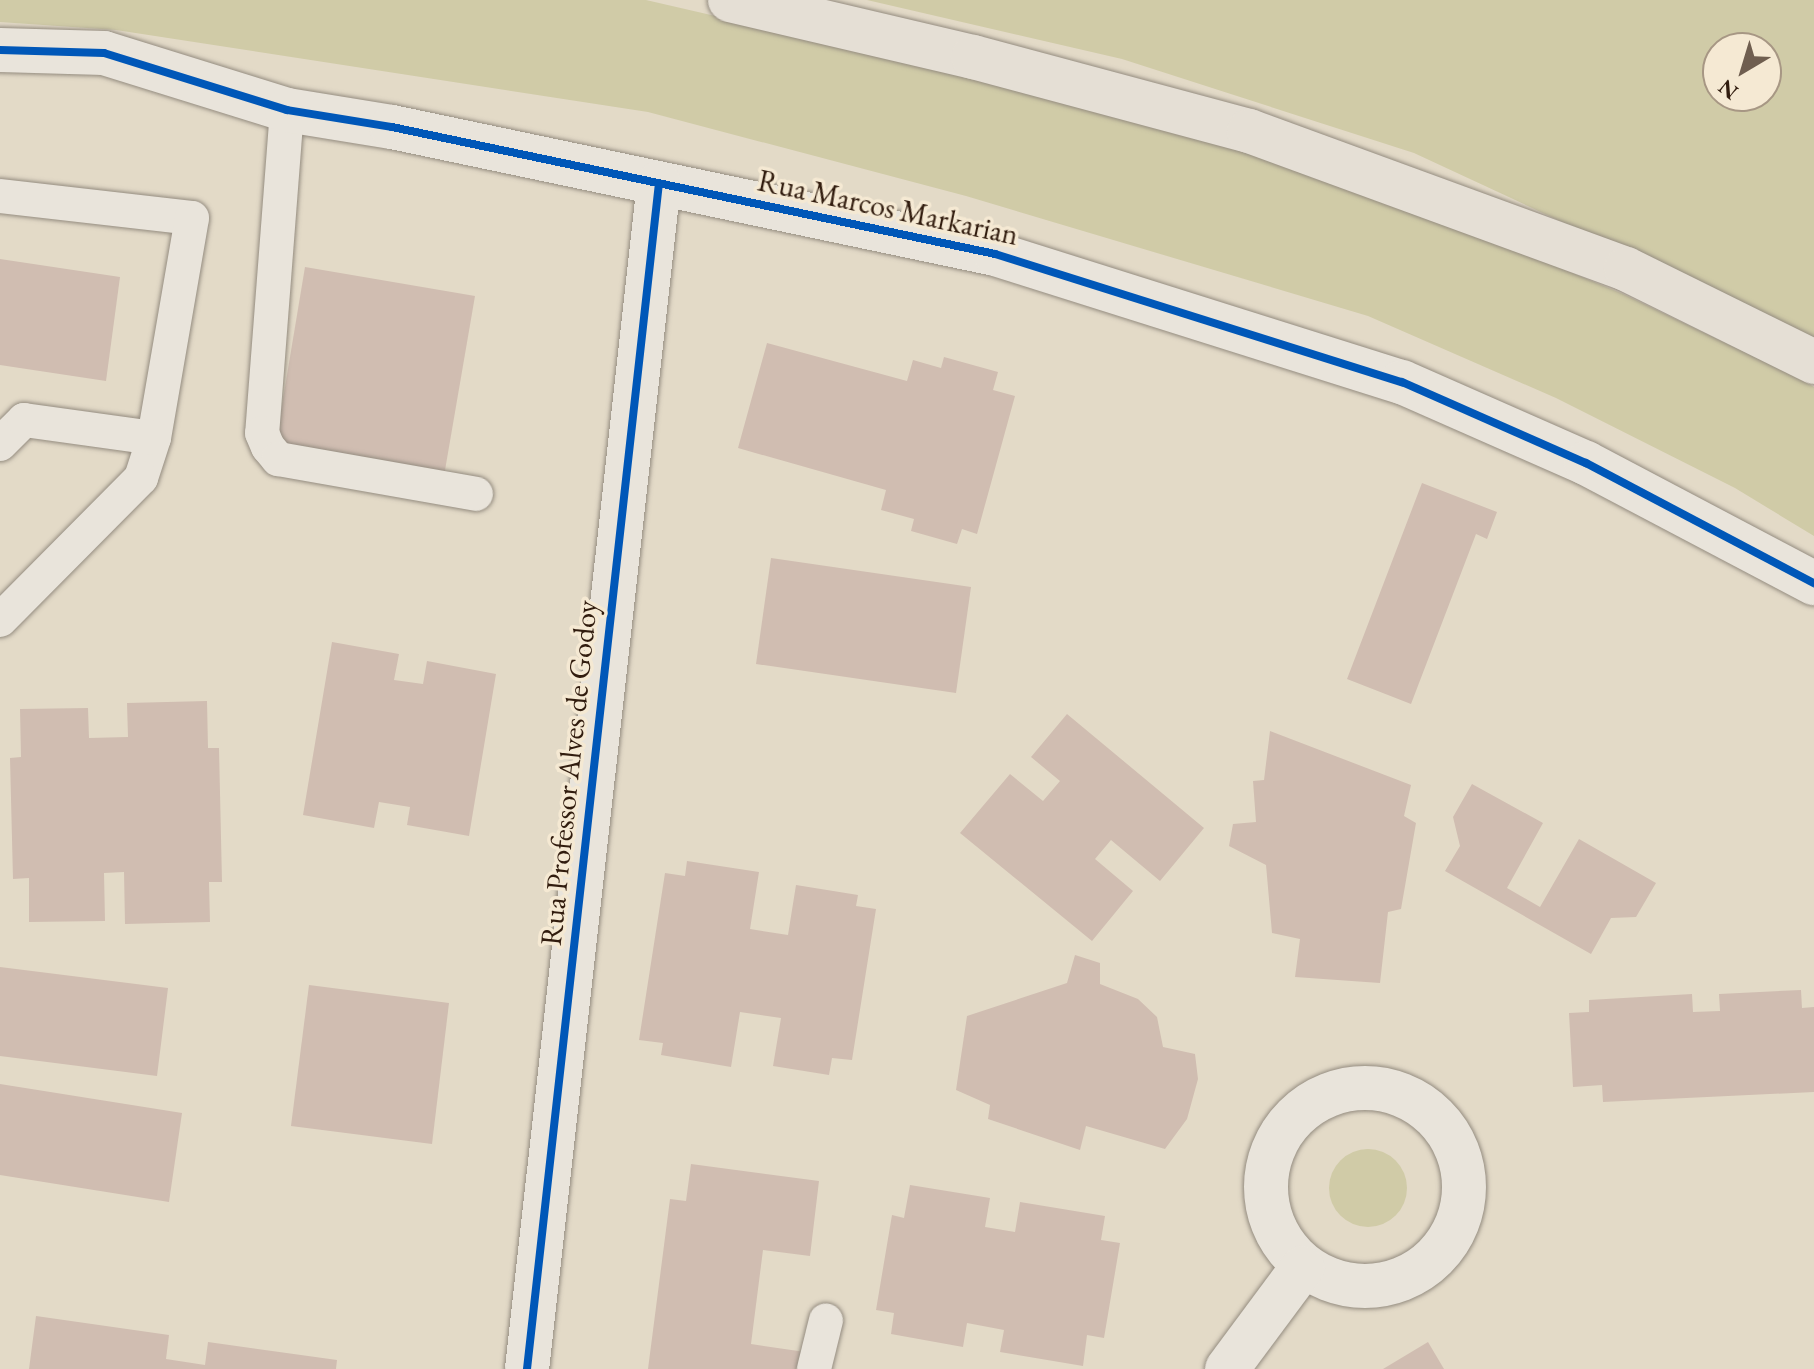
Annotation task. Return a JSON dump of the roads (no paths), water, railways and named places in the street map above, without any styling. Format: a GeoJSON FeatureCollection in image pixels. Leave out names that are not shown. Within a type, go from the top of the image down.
{"type":"FeatureCollection","features":[{"type":"Feature","properties":{"kind":"highway"},"geometry":{"type":"LineString","coordinates":[[730,0],[973,57],[1249,131],[1626,269],[1814,362]]}},
{"type":"Feature","properties":{"kind":"street","name":"Rua Marcos Markarian"},"geometry":{"type":"LineString","coordinates":[[0,50],[104,53],[287,110],[659,183],[995,254],[1402,382],[1586,463],[1814,583]]}},
{"type":"Feature","properties":{"kind":"street","name":"Rua Professor Alves de Godoy"},"geometry":{"type":"LineString","coordinates":[[527,1369],[659,183]]}},
{"type":"Feature","properties":{"kind":"street"},"geometry":{"type":"LineString","coordinates":[[1368,1084],[1428,1107],[1464,1160],[1462,1222],[1433,1260],[1423,1272],[1362,1290],[1302,1268],[1267,1216],[1268,1152],[1307,1102],[1368,1084]]}},
{"type":"Feature","properties":{"kind":"street"},"geometry":{"type":"LineString","coordinates":[[1227,1369],[1302,1268]]}},
{"type":"Feature","properties":{"kind":"lane"},"geometry":{"type":"LineString","coordinates":[[287,110],[262,433],[268,447],[278,459],[476,494]]}},
{"type":"Feature","properties":{"kind":"lane"},"geometry":{"type":"LineString","coordinates":[[0,196],[192,218],[154,438],[141,478],[0,620]]}},
{"type":"Feature","properties":{"kind":"lane"},"geometry":{"type":"LineString","coordinates":[[0,444],[24,420],[154,438]]}},
{"type":"Feature","properties":{"kind":"lane"},"geometry":{"type":"LineString","coordinates":[[814,1369],[826,1320]]}}]}
